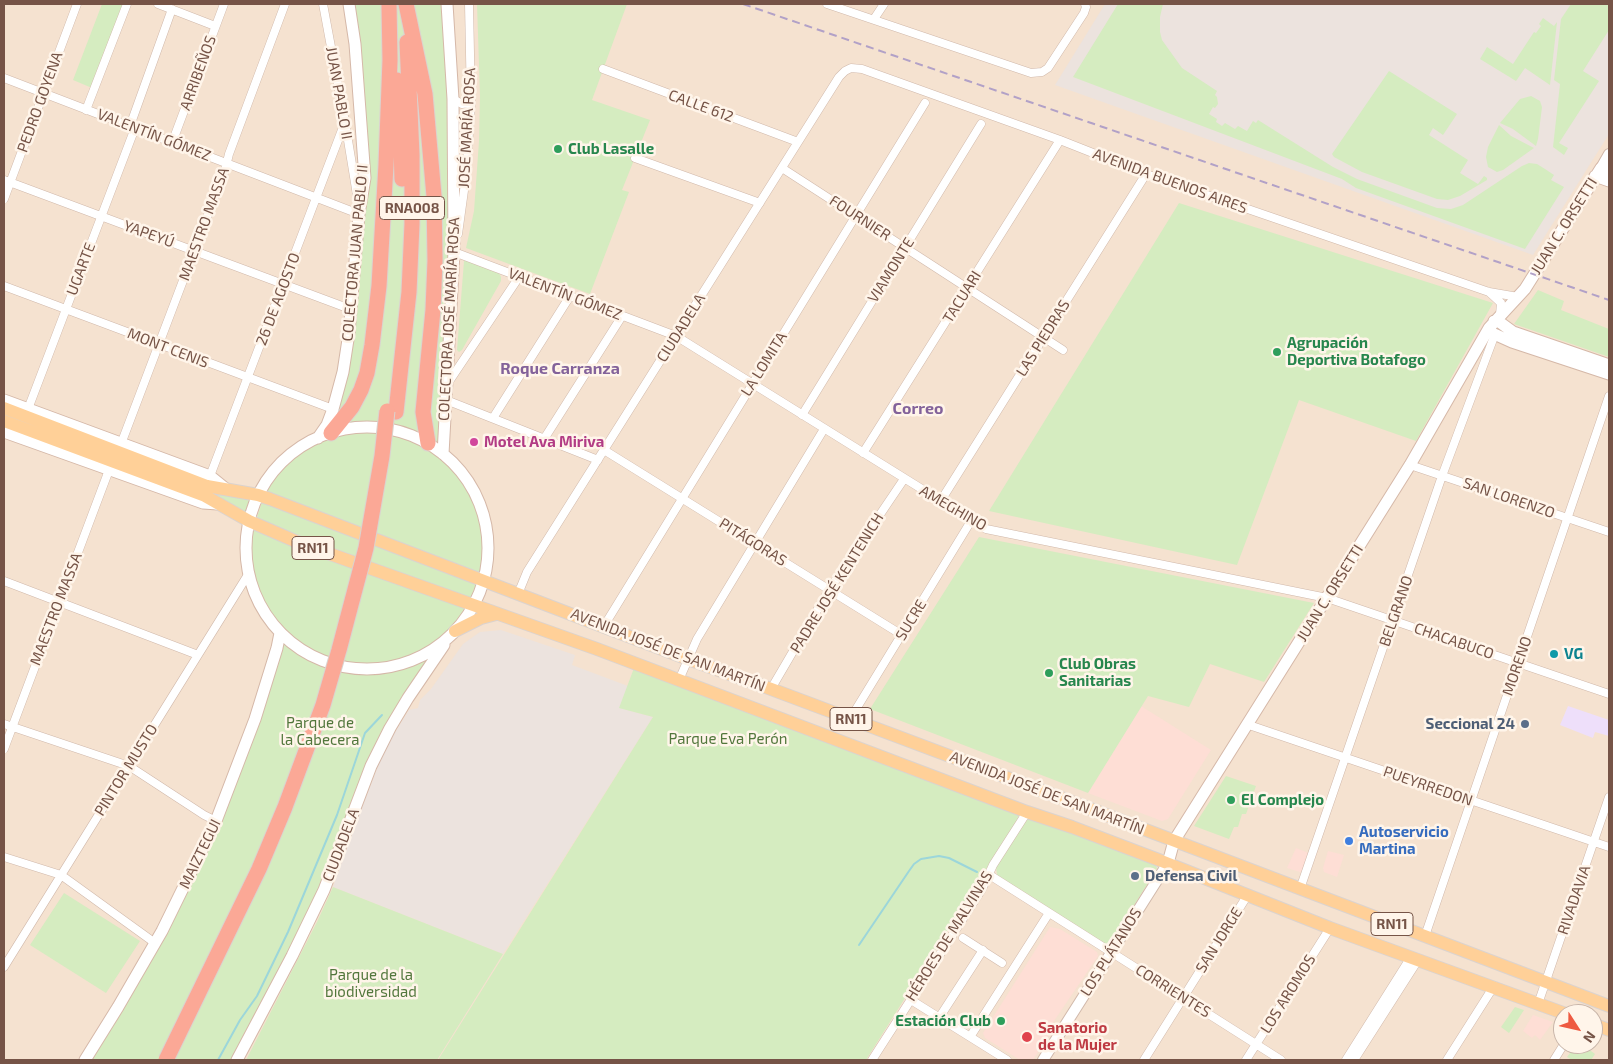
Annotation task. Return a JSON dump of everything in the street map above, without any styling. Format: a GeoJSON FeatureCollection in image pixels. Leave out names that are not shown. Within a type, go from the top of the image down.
{"type":"FeatureCollection","features":[{"type":"Feature","properties":{"kind":"highway","name":"RNA008"},"geometry":{"type":"LineString","coordinates":[[389,4],[400,116],[403,222],[392,411]]}},
{"type":"Feature","properties":{"kind":"highway"},"geometry":{"type":"LineString","coordinates":[[325,435],[352,407],[361,390],[367,373],[372,345],[379,286],[386,165],[390,60],[389,4]]}},
{"type":"Feature","properties":{"kind":"highway","name":"RNA008"},"geometry":{"type":"LineString","coordinates":[[392,411],[409,292],[412,224],[412,155],[405,4]]}},
{"type":"Feature","properties":{"kind":"highway"},"geometry":{"type":"LineString","coordinates":[[405,4],[425,94],[434,196],[435,261],[433,310],[423,412],[424,428],[428,443]]}},
{"type":"Feature","properties":{"kind":"highway"},"geometry":{"type":"LineString","coordinates":[[166,1060],[259,870],[323,705],[366,548],[380,466],[392,411]]}},
{"type":"Feature","properties":{"kind":"highway"},"geometry":{"type":"LineString","coordinates":[[177,1060],[269,871],[332,705],[374,552],[391,460],[392,411]]}},
{"type":"Feature","properties":{"kind":"main road","name":"COLECTORA JUAN PABLO II"},"geometry":{"type":"LineString","coordinates":[[325,435],[343,372],[349,334],[350,309],[365,178],[356,53],[348,4]]}},
{"type":"Feature","properties":{"kind":"main road","name":"COLECTORA JOSÉ MARÍA ROSA"},"geometry":{"type":"LineString","coordinates":[[443,454],[454,252],[453,99],[448,4]]}},
{"type":"Feature","properties":{"kind":"main road"},"geometry":{"type":"LineString","coordinates":[[1602,172],[1609,181]]}},
{"type":"Feature","properties":{"kind":"main road","name":"JUAN C. ORSETTI"},"geometry":{"type":"LineString","coordinates":[[1174,841],[1410,464],[1481,342],[1518,297],[1602,172]]}},
{"type":"Feature","properties":{"kind":"main road"},"geometry":{"type":"LineString","coordinates":[[1496,325],[1609,365]]}},
{"type":"Feature","properties":{"kind":"main road"},"geometry":{"type":"LineString","coordinates":[[1496,325],[1609,374]]}},
{"type":"Feature","properties":{"kind":"main road"},"geometry":{"type":"LineString","coordinates":[[4,400],[210,476],[226,489]]}},
{"type":"Feature","properties":{"kind":"main road"},"geometry":{"type":"LineString","coordinates":[[4,408],[207,486],[258,495]]}},
{"type":"Feature","properties":{"kind":"main road"},"geometry":{"type":"LineString","coordinates":[[4,421],[205,496],[249,521]]}},
{"type":"Feature","properties":{"kind":"main road"},"geometry":{"type":"LineString","coordinates":[[370,427],[390,429],[428,443],[443,454],[462,473],[473,490],[486,525],[488,543],[487,562],[484,581],[474,605],[453,633],[441,644],[416,659],[386,668],[367,669],[346,668],[320,660],[299,648],[280,632],[262,608],[254,590],[249,573],[247,555],[249,521],[258,495],[268,477],[281,463],[300,448],[325,435],[350,428],[370,427]]}},
{"type":"Feature","properties":{"kind":"main road"},"geometry":{"type":"LineString","coordinates":[[4,432],[203,504],[218,504]]}},
{"type":"Feature","properties":{"kind":"main road","name":"RN11"},"geometry":{"type":"LineString","coordinates":[[258,495],[484,581]]}},
{"type":"Feature","properties":{"kind":"main road","name":"RN11"},"geometry":{"type":"LineString","coordinates":[[249,521],[302,544],[474,605]]}},
{"type":"Feature","properties":{"kind":"main road","name":"AVENIDA JOSÉ DE SAN MARTÍN"},"geometry":{"type":"LineString","coordinates":[[484,581],[1609,1006]]}},
{"type":"Feature","properties":{"kind":"main road","name":"AVENIDA JOSÉ DE SAN MARTÍN"},"geometry":{"type":"LineString","coordinates":[[474,605],[1168,863],[1330,928],[1494,986],[1553,1009]]}},
{"type":"Feature","properties":{"kind":"main road"},"geometry":{"type":"LineString","coordinates":[[453,633],[481,618],[496,614]]}},
{"type":"Feature","properties":{"kind":"main road","name":"MAIZTEGUI"},"geometry":{"type":"LineString","coordinates":[[85,1060],[118,1008],[155,943],[216,821],[255,719],[277,648],[280,632]]}},
{"type":"Feature","properties":{"kind":"main road","name":"CIUDADELA"},"geometry":{"type":"LineString","coordinates":[[237,1060],[292,956],[324,890],[371,766],[386,736],[408,698],[453,633]]}},
{"type":"Feature","properties":{"kind":"main road","name":"LOS PLÁTANOS"},"geometry":{"type":"LineString","coordinates":[[1168,863],[1174,841]]}},
{"type":"Feature","properties":{"kind":"street","name":"PEDRO GOYENA"},"geometry":{"type":"LineString","coordinates":[[4,199],[7,181],[77,4]]}},
{"type":"Feature","properties":{"kind":"street"},"geometry":{"type":"LineString","coordinates":[[86,110],[127,4]]}},
{"type":"Feature","properties":{"kind":"street"},"geometry":{"type":"LineString","coordinates":[[158,4],[215,26]]}},
{"type":"Feature","properties":{"kind":"street","name":"ARRIBEÑOS"},"geometry":{"type":"LineString","coordinates":[[172,143],[224,4]]}},
{"type":"Feature","properties":{"kind":"street","name":"MAESTRO MASSA"},"geometry":{"type":"LineString","coordinates":[[121,444],[285,4]]}},
{"type":"Feature","properties":{"kind":"street","name":"JUAN PABLO II"},"geometry":{"type":"LineString","coordinates":[[323,4],[346,122],[360,213]]}},
{"type":"Feature","properties":{"kind":"street","name":"JOSÉ MARÍA ROSA"},"geometry":{"type":"LineString","coordinates":[[454,252],[466,176],[471,103],[469,4]]}},
{"type":"Feature","properties":{"kind":"street"},"geometry":{"type":"LineString","coordinates":[[827,4],[1031,73],[1042,72],[1048,68],[1084,13],[1085,4]]}},
{"type":"Feature","properties":{"kind":"street"},"geometry":{"type":"LineString","coordinates":[[874,19],[884,4]]}},
{"type":"Feature","properties":{"kind":"street","name":"UGARTE"},"geometry":{"type":"LineString","coordinates":[[28,409],[102,216],[172,9]]}},
{"type":"Feature","properties":{"kind":"street","name":"AVENIDA BUENOS AIRES"},"geometry":{"type":"LineString","coordinates":[[851,68],[862,69],[1060,140],[1146,174],[1489,292],[1518,297]]}},
{"type":"Feature","properties":{"kind":"street","name":"CIUDADELA"},"geometry":{"type":"LineString","coordinates":[[518,594],[527,572],[839,77],[851,68]]}},
{"type":"Feature","properties":{"kind":"street","name":"CALLE 612"},"geometry":{"type":"LineString","coordinates":[[603,70],[798,142]]}},
{"type":"Feature","properties":{"kind":"street","name":"VALENTÍN GÓMEZ"},"geometry":{"type":"LineString","coordinates":[[4,78],[360,213]]}},
{"type":"Feature","properties":{"kind":"street"},"geometry":{"type":"LineString","coordinates":[[453,99],[462,104],[471,103]]}},
{"type":"Feature","properties":{"kind":"street","name":"LA LOMITA"},"geometry":{"type":"LineString","coordinates":[[604,626],[925,103]]}},
{"type":"Feature","properties":{"kind":"street","name":"26 DE AGOSTO"},"geometry":{"type":"LineString","coordinates":[[210,476],[346,122]]}},
{"type":"Feature","properties":{"kind":"street","name":"VIAMONTE"},"geometry":{"type":"LineString","coordinates":[[802,415],[981,124]]}},
{"type":"Feature","properties":{"kind":"street","name":"TACUARI"},"geometry":{"type":"LineString","coordinates":[[863,453],[1060,140]]}},
{"type":"Feature","properties":{"kind":"street","name":"JUAN C. ORSETTI"},"geometry":{"type":"LineString","coordinates":[[1602,172],[1609,154]]}},
{"type":"Feature","properties":{"kind":"street"},"geometry":{"type":"LineString","coordinates":[[635,158],[760,203]]}},
{"type":"Feature","properties":{"kind":"street","name":"FOURNIER"},"geometry":{"type":"LineString","coordinates":[[782,168],[1063,350]]}},
{"type":"Feature","properties":{"kind":"street","name":"LAS PIEDRAS"},"geometry":{"type":"LineString","coordinates":[[940,502],[1146,174]]}},
{"type":"Feature","properties":{"kind":"street","name":"YAPEYÚ"},"geometry":{"type":"LineString","coordinates":[[7,181],[350,309]]}},
{"type":"Feature","properties":{"kind":"street","name":"VALENTÍN GÓMEZ"},"geometry":{"type":"LineString","coordinates":[[454,252],[676,336]]}},
{"type":"Feature","properties":{"kind":"street"},"geometry":{"type":"LineString","coordinates":[[448,384],[519,277]]}},
{"type":"Feature","properties":{"kind":"street","name":"MONT CENIS"},"geometry":{"type":"LineString","coordinates":[[4,286],[333,409]]}},
{"type":"Feature","properties":{"kind":"street"},"geometry":{"type":"LineString","coordinates":[[1489,292],[1501,303],[1496,325]]}},
{"type":"Feature","properties":{"kind":"street"},"geometry":{"type":"LineString","coordinates":[[493,418],[570,296]]}},
{"type":"Feature","properties":{"kind":"street"},"geometry":{"type":"LineString","coordinates":[[544,439],[622,316]]}},
{"type":"Feature","properties":{"kind":"street","name":"BELGRANO"},"geometry":{"type":"LineString","coordinates":[[1300,889],[1496,325]]}},
{"type":"Feature","properties":{"kind":"street","name":"AMEGHINO"},"geometry":{"type":"LineString","coordinates":[[676,336],[986,529],[1327,598]]}},
{"type":"Feature","properties":{"kind":"street","name":"MORENO"},"geometry":{"type":"LineString","coordinates":[[1425,936],[1609,396]]}},
{"type":"Feature","properties":{"kind":"street"},"geometry":{"type":"LineString","coordinates":[[446,400],[598,460]]}},
{"type":"Feature","properties":{"kind":"street"},"geometry":{"type":"LineString","coordinates":[[679,680],[697,639],[824,429]]}},
{"type":"Feature","properties":{"kind":"street","name":"PITÁGORAS"},"geometry":{"type":"LineString","coordinates":[[604,450],[902,635]]}},
{"type":"Feature","properties":{"kind":"street","name":"SAN LORENZO"},"geometry":{"type":"LineString","coordinates":[[1410,464],[1609,532]]}},
{"type":"Feature","properties":{"kind":"street","name":"MAESTRO MASSA"},"geometry":{"type":"LineString","coordinates":[[4,749],[8,726],[59,602],[109,470]]}},
{"type":"Feature","properties":{"kind":"street","name":"PADRE JOSÉ KENTENICH"},"geometry":{"type":"LineString","coordinates":[[771,689],[829,590],[904,479]]}},
{"type":"Feature","properties":{"kind":"street","name":"SUCRE"},"geometry":{"type":"LineString","coordinates":[[850,718],[971,521]]}},
{"type":"Feature","properties":{"kind":"street","name":"PINTOR MUSTO"},"geometry":{"type":"LineString","coordinates":[[4,967],[249,573]]}},
{"type":"Feature","properties":{"kind":"street"},"geometry":{"type":"LineString","coordinates":[[4,581],[198,655]]}},
{"type":"Feature","properties":{"kind":"street","name":"CHACABUCO"},"geometry":{"type":"LineString","coordinates":[[1327,598],[1609,694]]}},
{"type":"Feature","properties":{"kind":"street","name":"PUEYRREDON"},"geometry":{"type":"LineString","coordinates":[[1246,724],[1609,847]]}},
{"type":"Feature","properties":{"kind":"street"},"geometry":{"type":"LineString","coordinates":[[8,726],[129,766],[216,821]]}},
{"type":"Feature","properties":{"kind":"street","name":"RIVADAVIA"},"geometry":{"type":"LineString","coordinates":[[1538,1004],[1609,797]]}},
{"type":"Feature","properties":{"kind":"street","name":"HÉROES DE MALVINAS"},"geometry":{"type":"LineString","coordinates":[[872,1060],[982,889],[988,874],[1027,812]]}},
{"type":"Feature","properties":{"kind":"street"},"geometry":{"type":"LineString","coordinates":[[4,857],[60,875],[155,943]]}},
{"type":"Feature","properties":{"kind":"street","name":"LOS PLÁTANOS"},"geometry":{"type":"LineString","coordinates":[[1043,1060],[1168,863]]}},
{"type":"Feature","properties":{"kind":"street","name":"CORRIENTES"},"geometry":{"type":"LineString","coordinates":[[988,874],[1281,1060]]}},
{"type":"Feature","properties":{"kind":"street","name":"SAN JORGE"},"geometry":{"type":"LineString","coordinates":[[1144,1060],[1247,896]]}},
{"type":"Feature","properties":{"kind":"street"},"geometry":{"type":"LineString","coordinates":[[970,1037],[1049,912]]}},
{"type":"Feature","properties":{"kind":"street","name":"LOS AROMOS"},"geometry":{"type":"LineString","coordinates":[[1246,1060],[1330,928]]}},
{"type":"Feature","properties":{"kind":"street"},"geometry":{"type":"LineString","coordinates":[[963,938],[1002,963]]}},
{"type":"Feature","properties":{"kind":"street"},"geometry":{"type":"LineString","coordinates":[[940,1018],[983,950]]}},
{"type":"Feature","properties":{"kind":"street"},"geometry":{"type":"LineString","coordinates":[[1346,1060],[1415,959]]}},
{"type":"Feature","properties":{"kind":"street"},"geometry":{"type":"LineString","coordinates":[[1354,1060],[1415,959]]}},
{"type":"Feature","properties":{"kind":"street"},"geometry":{"type":"LineString","coordinates":[[1447,1060],[1494,986]]}},
{"type":"Feature","properties":{"kind":"street"},"geometry":{"type":"LineString","coordinates":[[911,1000],[1007,1060]]}},
{"type":"Feature","properties":{"kind":"shaded area"},"geometry":{"type":"Polygon","coordinates":[[[4,4],[1609,4],[1609,1060],[4,1060],[4,4]]]}},
{"type":"Feature","properties":{"kind":"shaded area"},"geometry":{"type":"Polygon","coordinates":[[[1105,4],[1609,4],[1609,134],[1533,255],[1055,85],[1105,4]]]}},
{"type":"Feature","properties":{"kind":"shaded area"},"geometry":{"type":"Polygon","coordinates":[[[501,630],[575,655],[572,665],[628,686],[620,708],[653,717],[503,954],[333,887],[385,748],[409,710],[418,708],[420,700],[431,689],[463,644],[480,632],[501,630]]]}},
{"type":"Feature","properties":{"kind":"shaded area"},"geometry":{"type":"Polygon","coordinates":[[[1141,706],[1211,750],[1168,819],[1162,821],[1088,793],[1141,706]]]}},
{"type":"Feature","properties":{"kind":"shaded area"},"geometry":{"type":"Polygon","coordinates":[[[1568,706],[1609,720],[1609,736],[1595,732],[1593,738],[1560,725],[1568,706]]]}},
{"type":"Feature","properties":{"kind":"shaded area"},"geometry":{"type":"Polygon","coordinates":[[[1296,848],[1311,854],[1307,869],[1300,872],[1287,868],[1296,848]]]}},
{"type":"Feature","properties":{"kind":"shaded area"},"geometry":{"type":"Polygon","coordinates":[[[1328,851],[1344,855],[1337,877],[1324,872],[1323,868],[1328,851]]]}},
{"type":"Feature","properties":{"kind":"shaded area"},"geometry":{"type":"Polygon","coordinates":[[[1050,927],[1060,929],[1097,952],[1098,956],[1050,1027],[1050,1033],[1033,1060],[1020,1060],[985,1038],[983,1033],[1050,927]]]}},
{"type":"Feature","properties":{"kind":"shaded area"},"geometry":{"type":"Polygon","coordinates":[[[1533,1015],[1553,1022],[1540,1040],[1535,1035],[1532,1038],[1523,1031],[1533,1015]]]}},
{"type":"Feature","properties":{"kind":"green space"},"geometry":{"type":"Polygon","coordinates":[[[102,4],[125,4],[92,88],[73,80],[102,4]]]}},
{"type":"Feature","properties":{"kind":"green space"},"geometry":{"type":"Polygon","coordinates":[[[349,4],[447,4],[453,99],[443,453],[462,473],[473,490],[486,525],[488,543],[487,562],[483,581],[258,495],[268,477],[281,463],[300,448],[318,438],[333,409],[365,178],[349,4]]]}},
{"type":"Feature","properties":{"kind":"green space","name":"Club Lasalle"},"geometry":{"type":"Polygon","coordinates":[[[477,4],[627,4],[592,100],[650,120],[622,190],[629,192],[590,294],[466,248],[474,211],[479,141],[480,96],[477,4]]]}},
{"type":"Feature","properties":{"kind":"green space"},"geometry":{"type":"Polygon","coordinates":[[[1118,4],[1163,4],[1160,17],[1162,40],[1182,68],[1217,91],[1215,95],[1218,104],[1215,108],[1213,107],[1209,114],[1217,119],[1216,122],[1222,126],[1225,123],[1235,129],[1238,126],[1247,131],[1253,121],[1256,123],[1258,120],[1333,167],[1357,179],[1437,208],[1451,209],[1463,205],[1529,163],[1537,164],[1554,175],[1551,180],[1564,187],[1525,249],[1356,188],[1342,179],[1073,77],[1118,4]]]}},
{"type":"Feature","properties":{"kind":"green space"},"geometry":{"type":"Polygon","coordinates":[[[1571,4],[1609,4],[1609,30],[1583,71],[1599,81],[1559,143],[1568,148],[1564,155],[1553,147],[1560,84],[1554,80],[1561,19],[1571,4]]]}},
{"type":"Feature","properties":{"kind":"green space"},"geometry":{"type":"Polygon","coordinates":[[[1543,18],[1554,26],[1557,22],[1550,85],[1525,68],[1516,81],[1480,59],[1487,47],[1513,64],[1534,32],[1536,33],[1541,26],[1539,24],[1543,18]]]}},
{"type":"Feature","properties":{"kind":"green space"},"geometry":{"type":"Polygon","coordinates":[[[1389,71],[1457,114],[1443,135],[1433,128],[1429,135],[1468,160],[1460,173],[1478,184],[1484,176],[1487,180],[1460,196],[1448,200],[1437,199],[1362,172],[1334,157],[1332,154],[1389,71]]]}},
{"type":"Feature","properties":{"kind":"green space"},"geometry":{"type":"Polygon","coordinates":[[[1531,96],[1540,101],[1542,107],[1536,146],[1513,129],[1500,123],[1520,99],[1531,96]]]}},
{"type":"Feature","properties":{"kind":"green space"},"geometry":{"type":"Polygon","coordinates":[[[1499,125],[1511,136],[1534,148],[1503,170],[1497,172],[1488,167],[1486,157],[1488,147],[1499,125]]]}},
{"type":"Feature","properties":{"kind":"green space","name":"Agrupación Deportiva Botafogo"},"geometry":{"type":"Polygon","coordinates":[[[1179,203],[1493,303],[1416,441],[1299,400],[1237,565],[989,511],[1179,203]]]}},
{"type":"Feature","properties":{"kind":"green space"},"geometry":{"type":"Polygon","coordinates":[[[465,260],[499,273],[501,281],[462,350],[459,352],[457,350],[465,260]]]}},
{"type":"Feature","properties":{"kind":"green space"},"geometry":{"type":"Polygon","coordinates":[[[1538,290],[1564,301],[1561,310],[1609,329],[1609,357],[1514,324],[1538,290]]]}},
{"type":"Feature","properties":{"kind":"green space"},"geometry":{"type":"Polygon","coordinates":[[[4,400],[226,489],[258,495],[249,521],[4,432],[4,400]]]}},
{"type":"Feature","properties":{"kind":"green space"},"geometry":{"type":"Polygon","coordinates":[[[262,502],[479,584],[472,598],[263,523],[257,517],[262,502]]]}},
{"type":"Feature","properties":{"kind":"green space","name":"Parque de la Cabecera"},"geometry":{"type":"Polygon","coordinates":[[[249,521],[474,605],[408,698],[390,728],[324,890],[237,1060],[85,1060],[216,821],[280,633],[262,608],[253,590],[247,555],[249,521]]]}},
{"type":"Feature","properties":{"kind":"green space","name":"Club Obras Sanitarias"},"geometry":{"type":"Polygon","coordinates":[[[979,537],[1314,603],[1264,682],[1210,664],[1189,707],[1148,696],[1088,793],[870,709],[979,537]]]}},
{"type":"Feature","properties":{"kind":"green space","name":"Parque Eva Perón"},"geometry":{"type":"Polygon","coordinates":[[[634,668],[1019,814],[866,1060],[438,1060],[653,717],[619,708],[634,668]]]}},
{"type":"Feature","properties":{"kind":"green space","name":"El Complejo"},"geometry":{"type":"Polygon","coordinates":[[[1226,776],[1256,786],[1246,814],[1242,814],[1238,827],[1234,827],[1229,839],[1194,826],[1226,776]]]}},
{"type":"Feature","properties":{"kind":"green space"},"geometry":{"type":"Polygon","coordinates":[[[1034,817],[1155,864],[1157,868],[1155,872],[1107,945],[997,875],[996,867],[1023,824],[1026,820],[1034,817]]]}},
{"type":"Feature","properties":{"kind":"green space","name":"Parque de la biodiversidad"},"geometry":{"type":"Polygon","coordinates":[[[333,887],[503,954],[437,1060],[246,1060],[333,887]]]}},
{"type":"Feature","properties":{"kind":"green space"},"geometry":{"type":"Polygon","coordinates":[[[64,893],[140,941],[106,993],[30,945],[64,893]]]}},
{"type":"Feature","properties":{"kind":"green space"},"geometry":{"type":"Polygon","coordinates":[[[1515,1007],[1524,1010],[1509,1033],[1501,1027],[1515,1007]]]}},
{"type":"Feature","properties":{"kind":"green space"},"geometry":{"type":"Polygon","coordinates":[[[1569,1054],[1595,1054],[1591,1060],[1572,1060],[1567,1057],[1569,1054]]]}},
{"type":"Feature","properties":{"kind":"waterway"},"geometry":{"type":"LineString","coordinates":[[218,1060],[240,1020],[257,996],[288,932],[337,815],[365,733],[382,715]]}},
{"type":"Feature","properties":{"kind":"waterway"},"geometry":{"type":"LineString","coordinates":[[859,945],[914,864],[921,859],[939,856],[949,858],[977,872]]}},
{"type":"Feature","properties":{"kind":"railway"},"geometry":{"type":"LineString","coordinates":[[743,4],[1609,300]]}},
{"type":"Feature","properties":{"kind":"place","name":"Club Lasalle"},"geometry":{"type":"Point","coordinates":[558,149]}},
{"type":"Feature","properties":{"kind":"place","name":"Agrupación Deportiva Botafogo"},"geometry":{"type":"Point","coordinates":[1277,352]}},
{"type":"Feature","properties":{"kind":"place","name":"Motel Ava Miriva"},"geometry":{"type":"Point","coordinates":[474,442]}},
{"type":"Feature","properties":{"kind":"place","name":"VG"},"geometry":{"type":"Point","coordinates":[1554,654]}},
{"type":"Feature","properties":{"kind":"place","name":"Club Obras Sanitarias"},"geometry":{"type":"Point","coordinates":[1049,673]}},
{"type":"Feature","properties":{"kind":"place","name":"Seccional 24"},"geometry":{"type":"Point","coordinates":[1525,724]}},
{"type":"Feature","properties":{"kind":"place","name":"El Complejo"},"geometry":{"type":"Point","coordinates":[1231,800]}},
{"type":"Feature","properties":{"kind":"place","name":"Autoservicio Martina"},"geometry":{"type":"Point","coordinates":[1349,841]}},
{"type":"Feature","properties":{"kind":"place","name":"Defensa Civil"},"geometry":{"type":"Point","coordinates":[1135,876]}},
{"type":"Feature","properties":{"kind":"place","name":"Estación Club"},"geometry":{"type":"Point","coordinates":[1001,1021]}},
{"type":"Feature","properties":{"kind":"place","name":"Sanatorio de la Mujer"},"geometry":{"type":"Point","coordinates":[1027,1037]}},
{"type":"Feature","properties":{"kind":"district","name":"Roque Carranza"},"geometry":{"type":"Point","coordinates":[560,369]}},
{"type":"Feature","properties":{"kind":"district","name":"Correo"},"geometry":{"type":"Point","coordinates":[918,409]}}]}
